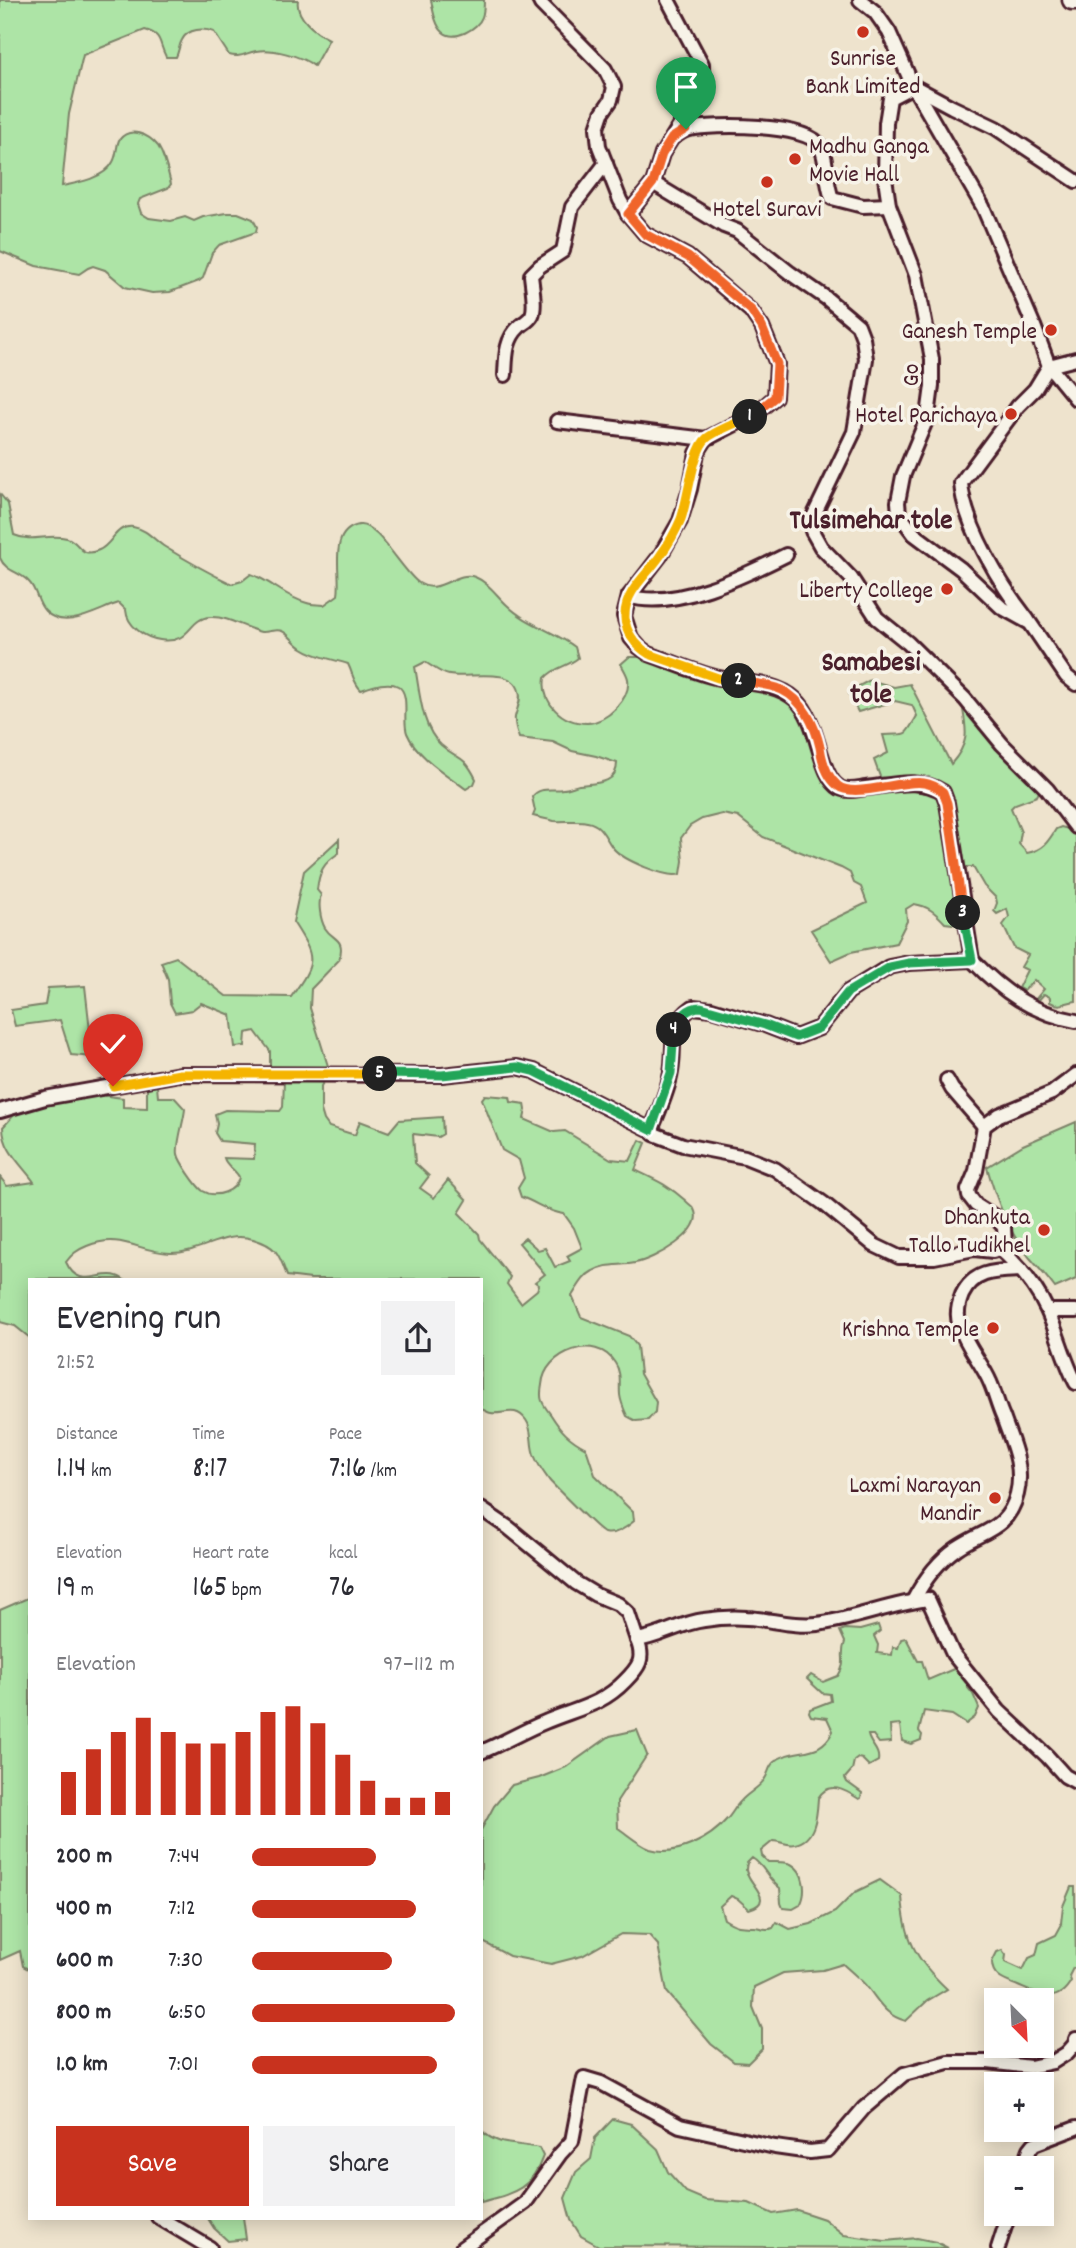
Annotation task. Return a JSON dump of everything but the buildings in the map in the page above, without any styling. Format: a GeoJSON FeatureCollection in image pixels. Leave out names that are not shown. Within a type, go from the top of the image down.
{"type":"FeatureCollection","features":[{"type":"Feature","properties":{"kind":"street"},"geometry":{"type":"LineString","coordinates":[[539,0],[605,69],[614,87],[611,100],[602,113],[597,128],[599,146],[628,214],[645,234],[688,257],[751,310],[762,327],[777,364],[775,397],[755,414],[706,439],[697,453],[680,521],[660,556],[629,596],[624,616],[631,638],[649,654],[718,678],[781,689],[797,700],[808,715],[818,739],[822,760],[839,788],[853,790],[924,783],[943,792],[972,960],[996,984],[1030,1007],[1058,1018],[1076,1021]]}},
{"type":"Feature","properties":{"kind":"street"},"geometry":{"type":"LineString","coordinates":[[628,214],[653,183],[662,154],[695,100],[702,82],[702,64],[668,0]]}},
{"type":"Feature","properties":{"kind":"street"},"geometry":{"type":"LineString","coordinates":[[860,0],[875,12],[889,32],[913,86],[983,207],[1049,366],[1076,399]]}},
{"type":"Feature","properties":{"kind":"street"},"geometry":{"type":"LineString","coordinates":[[913,86],[996,128],[1076,181]]}},
{"type":"Feature","properties":{"kind":"street","name":"Go"},"geometry":{"type":"LineString","coordinates":[[913,86],[890,98],[886,123],[885,178],[889,205],[916,275],[932,359],[932,386],[928,416],[902,475],[899,514],[914,534],[961,569],[1002,607],[1030,623],[1066,676],[1076,684]]}},
{"type":"Feature","properties":{"kind":"street"},"geometry":{"type":"LineString","coordinates":[[672,138],[686,129],[709,126],[752,126],[802,133],[821,147],[828,190],[832,198],[863,206],[889,205]]}},
{"type":"Feature","properties":{"kind":"street"},"geometry":{"type":"LineString","coordinates":[[505,375],[509,342],[517,328],[530,318],[533,312],[531,275],[563,251],[572,207],[606,163]]}},
{"type":"Feature","properties":{"kind":"street"},"geometry":{"type":"LineString","coordinates":[[653,183],[724,226],[737,230],[858,325],[866,359],[854,432],[814,515],[812,531],[821,547],[851,578],[877,618],[908,643],[965,699],[1002,744],[1047,789],[1076,827]]}},
{"type":"Feature","properties":{"kind":"street"},"geometry":{"type":"LineString","coordinates":[[1030,623],[1008,593],[974,529],[962,501],[961,483],[1018,406],[1035,389],[1049,366],[1076,359]]}},
{"type":"Feature","properties":{"kind":"street"},"geometry":{"type":"LineString","coordinates":[[557,421],[706,439]]}},
{"type":"Feature","properties":{"kind":"street"},"geometry":{"type":"LineString","coordinates":[[629,596],[642,600],[702,591],[786,555]]}},
{"type":"Feature","properties":{"kind":"street"},"geometry":{"type":"LineString","coordinates":[[651,1130],[671,1073],[675,1026],[693,1007],[712,1009],[796,1037],[819,1028],[848,992],[890,967],[909,963],[972,960]]}},
{"type":"Feature","properties":{"kind":"street"},"geometry":{"type":"LineString","coordinates":[[0,1111],[46,1098],[180,1074],[442,1075],[517,1067],[534,1071],[651,1130],[654,1134],[683,1145],[745,1157],[775,1169],[823,1203],[874,1245],[900,1257],[918,1259],[974,1249],[997,1250],[1006,1246],[1004,1227],[969,1196],[968,1190],[976,1171],[984,1126],[999,1115],[1052,1093],[1076,1075]]}},
{"type":"Feature","properties":{"kind":"street"},"geometry":{"type":"LineString","coordinates":[[947,1080],[984,1126]]}},
{"type":"Feature","properties":{"kind":"street"},"geometry":{"type":"LineString","coordinates":[[997,1250],[1033,1284],[1048,1311],[1076,1383]]}},
{"type":"Feature","properties":{"kind":"street"},"geometry":{"type":"LineString","coordinates":[[913,1601],[923,1583],[956,1549],[989,1532],[1007,1518],[1017,1494],[1020,1468],[1016,1451],[990,1382],[960,1327],[958,1310],[960,1299],[972,1279],[993,1272],[1021,1270]]}},
{"type":"Feature","properties":{"kind":"street"},"geometry":{"type":"LineString","coordinates":[[1048,1311],[1076,1311]]}},
{"type":"Feature","properties":{"kind":"street"},"geometry":{"type":"LineString","coordinates":[[483,1510],[509,1528],[576,1583],[618,1604],[628,1614],[642,1652],[641,1664],[609,1696],[546,1721],[483,1751]]}},
{"type":"Feature","properties":{"kind":"street"},"geometry":{"type":"LineString","coordinates":[[637,1640],[651,1638],[677,1626],[702,1620],[747,1618],[790,1624],[816,1624],[928,1599],[953,1654],[999,1711],[1065,1776],[1076,1782]]}},
{"type":"Feature","properties":{"kind":"street"},"geometry":{"type":"LineString","coordinates":[[462,2248],[525,2203],[572,2141],[584,2078],[601,2083],[680,2126],[810,2152],[828,2150],[864,2108],[905,2074],[948,2062],[988,2062],[1030,2067],[1053,2062],[1067,2053],[1076,2039]]}},
{"type":"Feature","properties":{"kind":"street"},"geometry":{"type":"LineString","coordinates":[[1027,2156],[1034,2144],[1076,2128]]}},
{"type":"Feature","properties":{"kind":"street"},"geometry":{"type":"LineString","coordinates":[[163,2220],[210,2248]]}},
{"type":"Feature","properties":{"kind":"street"},"geometry":{"type":"LineString","coordinates":[[998,2248],[1005,2226]]}},
{"type":"Feature","properties":{"kind":"green space"},"geometry":{"type":"Polygon","coordinates":[[[0,0],[298,0],[303,18],[312,28],[329,39],[314,66],[295,56],[278,52],[256,51],[237,56],[229,55],[214,32],[206,30],[188,33],[181,42],[176,57],[166,57],[157,37],[145,30],[83,55],[69,114],[62,186],[90,179],[104,172],[114,159],[119,140],[128,133],[139,133],[158,146],[171,184],[168,188],[140,199],[138,204],[141,213],[149,218],[171,221],[185,217],[194,221],[203,217],[238,213],[253,219],[256,232],[219,245],[212,253],[203,278],[170,292],[152,293],[125,287],[105,270],[93,266],[79,274],[36,266],[0,251],[0,0]]]}},
{"type":"Feature","properties":{"kind":"green space"},"geometry":{"type":"Polygon","coordinates":[[[431,0],[484,0],[483,15],[471,30],[459,35],[448,35],[438,25],[431,0]]]}},
{"type":"Feature","properties":{"kind":"green space"},"geometry":{"type":"Polygon","coordinates":[[[0,494],[8,504],[14,535],[27,538],[67,538],[84,551],[92,552],[104,547],[122,529],[133,527],[232,584],[251,574],[300,601],[324,605],[338,595],[338,554],[343,536],[349,529],[359,525],[366,526],[382,540],[419,583],[434,587],[461,577],[480,579],[515,612],[575,647],[578,658],[545,678],[546,696],[550,703],[555,710],[569,719],[594,722],[616,708],[628,687],[628,679],[621,664],[629,657],[648,657],[721,675],[769,681],[800,707],[834,789],[853,797],[883,785],[874,760],[888,753],[883,735],[904,734],[917,716],[912,705],[895,701],[858,712],[849,694],[855,688],[870,680],[894,687],[910,684],[951,764],[966,736],[962,704],[1040,790],[1037,796],[1011,808],[1021,832],[1019,844],[1027,853],[1037,850],[1061,827],[1072,830],[1076,835],[1076,1001],[1057,1005],[1050,1002],[1050,997],[1044,994],[1037,1002],[1035,1000],[1044,989],[1034,980],[1024,991],[1018,988],[1027,970],[1021,967],[1028,955],[1014,948],[1003,925],[1009,917],[1007,909],[997,914],[994,911],[996,898],[984,886],[973,867],[965,867],[955,874],[961,925],[945,923],[931,910],[914,904],[906,909],[907,921],[896,943],[851,952],[831,961],[811,930],[867,903],[861,887],[854,883],[850,873],[763,837],[738,817],[722,814],[702,819],[690,826],[681,838],[681,874],[674,875],[656,871],[618,853],[602,831],[593,824],[582,821],[554,821],[533,816],[535,811],[532,797],[539,791],[604,782],[613,775],[617,763],[572,751],[553,742],[519,738],[515,720],[520,694],[515,683],[508,679],[488,675],[449,675],[425,662],[415,667],[422,709],[429,729],[441,745],[464,761],[476,779],[474,784],[466,789],[433,764],[412,742],[406,728],[404,695],[398,686],[384,684],[361,690],[348,664],[307,651],[282,631],[261,632],[223,618],[210,617],[197,622],[178,639],[160,640],[148,637],[133,626],[126,610],[119,603],[82,617],[53,617],[42,608],[29,582],[6,566],[0,558],[0,494]]]}},
{"type":"Feature","properties":{"kind":"green space"},"geometry":{"type":"Polygon","coordinates":[[[339,839],[339,853],[329,860],[323,869],[317,890],[321,895],[323,924],[340,943],[341,953],[339,960],[311,989],[310,1008],[328,1066],[327,1077],[321,1086],[321,1110],[324,1120],[329,1127],[355,1135],[360,1121],[389,1132],[399,1120],[442,1117],[443,1134],[438,1137],[413,1134],[415,1163],[429,1176],[420,1188],[434,1198],[448,1180],[467,1200],[459,1213],[479,1234],[480,1239],[510,1277],[507,1284],[521,1303],[537,1290],[539,1285],[535,1282],[545,1274],[519,1243],[525,1238],[538,1250],[545,1248],[555,1267],[570,1261],[567,1256],[582,1248],[574,1228],[564,1214],[521,1197],[518,1188],[524,1178],[519,1160],[502,1150],[482,1099],[485,1095],[510,1097],[511,1102],[525,1104],[524,1119],[554,1132],[565,1131],[611,1159],[630,1161],[640,1140],[646,1143],[635,1170],[680,1195],[694,1209],[696,1218],[692,1227],[676,1244],[643,1261],[598,1268],[586,1276],[572,1296],[581,1317],[629,1336],[637,1346],[640,1374],[656,1402],[655,1412],[648,1420],[636,1421],[627,1416],[620,1398],[617,1367],[606,1354],[596,1349],[572,1350],[561,1355],[545,1373],[542,1385],[542,1401],[555,1421],[570,1438],[586,1448],[595,1475],[633,1512],[634,1521],[624,1529],[604,1533],[549,1480],[536,1460],[530,1429],[522,1415],[514,1412],[490,1413],[483,1410],[483,1278],[287,1276],[279,1256],[272,1248],[242,1237],[170,1253],[120,1242],[99,1242],[75,1252],[66,1262],[72,1271],[85,1278],[28,1278],[28,1336],[15,1326],[0,1322],[0,1177],[7,1186],[34,1182],[6,1143],[3,1127],[14,1115],[24,1109],[100,1095],[123,1098],[123,1107],[147,1108],[147,1088],[157,1086],[158,1097],[174,1097],[185,1109],[178,1154],[203,1191],[220,1194],[230,1190],[237,1182],[239,1177],[224,1158],[254,1159],[255,1144],[220,1141],[215,1133],[215,1114],[225,1110],[280,1111],[283,1107],[284,1080],[270,1071],[270,1051],[255,1031],[246,1033],[245,1046],[235,1047],[231,1015],[201,1003],[192,1010],[175,1013],[170,1003],[168,979],[161,962],[176,957],[226,996],[291,997],[305,976],[310,960],[306,944],[293,922],[304,871],[339,839]]]}},
{"type":"Feature","properties":{"kind":"green space"},"geometry":{"type":"Polygon","coordinates":[[[85,986],[93,1057],[71,1055],[60,1020],[15,1026],[11,1010],[45,1005],[48,988],[85,986]]]}},
{"type":"Feature","properties":{"kind":"green space","name":"Dhankuta Tallo Tudikhel"},"geometry":{"type":"Polygon","coordinates":[[[1076,1122],[1076,1279],[1055,1288],[1015,1237],[999,1203],[987,1167],[1023,1145],[1076,1122]]]}},
{"type":"Feature","properties":{"kind":"green space"},"geometry":{"type":"Polygon","coordinates":[[[108,1275],[121,1278],[85,1278],[108,1275]]]}},
{"type":"Feature","properties":{"kind":"green space"},"geometry":{"type":"Polygon","coordinates":[[[28,1598],[28,1969],[23,1966],[20,1951],[0,1960],[0,1610],[28,1598]]]}},
{"type":"Feature","properties":{"kind":"green space"},"geometry":{"type":"Polygon","coordinates":[[[878,1625],[880,1631],[874,1636],[878,1645],[877,1653],[892,1655],[893,1647],[898,1648],[901,1639],[906,1638],[918,1661],[922,1661],[928,1680],[956,1668],[966,1676],[968,1688],[979,1708],[975,1717],[966,1724],[952,1715],[924,1711],[919,1731],[921,1740],[911,1744],[902,1741],[900,1725],[890,1726],[891,1742],[879,1743],[873,1735],[868,1735],[878,1754],[878,1761],[869,1766],[858,1758],[845,1778],[862,1793],[861,1798],[837,1788],[827,1789],[818,1798],[814,1826],[802,1842],[792,1844],[773,1841],[761,1851],[768,1862],[789,1863],[796,1867],[802,1877],[804,1889],[800,1905],[793,1909],[783,1908],[780,1888],[752,1858],[747,1863],[746,1871],[760,1894],[760,1902],[749,1909],[731,1896],[720,1906],[724,1919],[736,1925],[768,1929],[773,1928],[777,1922],[790,1929],[811,1924],[835,1912],[855,1892],[880,1880],[902,1896],[909,1936],[919,1958],[947,1989],[927,2001],[906,2021],[888,2012],[843,1964],[823,1970],[783,1973],[754,1987],[753,2007],[762,2029],[762,2049],[748,2063],[734,2062],[711,2044],[667,1992],[658,1945],[649,1935],[621,1934],[582,1956],[551,1964],[509,1956],[483,1942],[483,1826],[494,1806],[512,1785],[566,1767],[610,1736],[637,1730],[647,1755],[617,1801],[618,1828],[650,1849],[671,1850],[692,1844],[711,1833],[729,1817],[743,1799],[762,1783],[774,1762],[790,1754],[814,1749],[827,1740],[833,1731],[827,1718],[811,1716],[809,1712],[810,1709],[831,1701],[830,1694],[822,1693],[807,1679],[811,1675],[823,1682],[838,1676],[845,1642],[840,1631],[860,1630],[878,1625]]]}},
{"type":"Feature","properties":{"kind":"green space"},"geometry":{"type":"Polygon","coordinates":[[[1071,1887],[1075,1887],[1076,1969],[1073,1968],[1069,1976],[1071,1981],[1066,1989],[1054,1996],[1054,1988],[1022,1988],[994,1972],[992,1962],[997,1952],[1002,1950],[1006,1955],[1005,1962],[1023,1970],[1029,1958],[1036,1955],[1039,1943],[1056,1935],[1062,1924],[1063,1906],[1071,1887]]]}},
{"type":"Feature","properties":{"kind":"green space"},"geometry":{"type":"Polygon","coordinates":[[[613,2119],[631,2124],[658,2149],[668,2172],[686,2192],[705,2200],[749,2203],[773,2214],[797,2210],[824,2219],[844,2235],[885,2241],[917,2238],[948,2248],[599,2246],[581,2236],[571,2220],[565,2198],[576,2172],[591,2159],[595,2138],[613,2119]]]}},
{"type":"Feature","properties":{"kind":"green space"},"geometry":{"type":"Polygon","coordinates":[[[483,2132],[501,2142],[539,2148],[543,2156],[527,2183],[503,2196],[483,2201],[483,2132]]]}},
{"type":"Feature","properties":{"kind":"green space"},"geometry":{"type":"Polygon","coordinates":[[[209,2220],[243,2220],[246,2239],[228,2241],[209,2220]]]}},
{"type":"Feature","properties":{"kind":"place","name":"Sunrise Bank Limited"},"geometry":{"type":"Point","coordinates":[863,32]}},
{"type":"Feature","properties":{"kind":"place","name":"Madhu Ganga Movie Hall"},"geometry":{"type":"Point","coordinates":[795,159]}},
{"type":"Feature","properties":{"kind":"place","name":"Hotel Suravi"},"geometry":{"type":"Point","coordinates":[767,182]}},
{"type":"Feature","properties":{"kind":"place","name":"Ganesh Temple"},"geometry":{"type":"Point","coordinates":[1051,330]}},
{"type":"Feature","properties":{"kind":"place","name":"Hotel Parichaya"},"geometry":{"type":"Point","coordinates":[1011,414]}},
{"type":"Feature","properties":{"kind":"place","name":"Liberty College"},"geometry":{"type":"Point","coordinates":[947,589]}},
{"type":"Feature","properties":{"kind":"place","name":"Dhankuta Tallo Tudikhel"},"geometry":{"type":"Point","coordinates":[1044,1230]}},
{"type":"Feature","properties":{"kind":"place","name":"Krishna Temple"},"geometry":{"type":"Point","coordinates":[993,1328]}},
{"type":"Feature","properties":{"kind":"place","name":"Laxmi Narayan Mandir"},"geometry":{"type":"Point","coordinates":[995,1498]}},
{"type":"Feature","properties":{"kind":"district","name":"Tulsimehar tole"},"geometry":{"type":"Point","coordinates":[871,518]}},
{"type":"Feature","properties":{"kind":"district","name":"Samabesi tole"},"geometry":{"type":"Point","coordinates":[871,676]}},
{"type":"Feature","properties":{"kind":"route"},"geometry":{"type":"LineString","coordinates":[[113,1086],[180,1074],[442,1075],[517,1067],[534,1071],[651,1130],[671,1073],[675,1026],[693,1007],[712,1009],[796,1037],[819,1028],[848,992],[890,967],[909,963],[972,960],[943,792],[924,783],[853,790],[839,788],[822,760],[818,739],[808,715],[797,700],[781,689],[718,678],[649,654],[631,638],[624,616],[629,596],[660,556],[680,521],[697,453],[706,439],[755,414],[775,397],[777,364],[762,327],[751,310],[688,257],[645,234],[628,214],[653,183],[662,154],[672,138],[686,129]]}}]}
